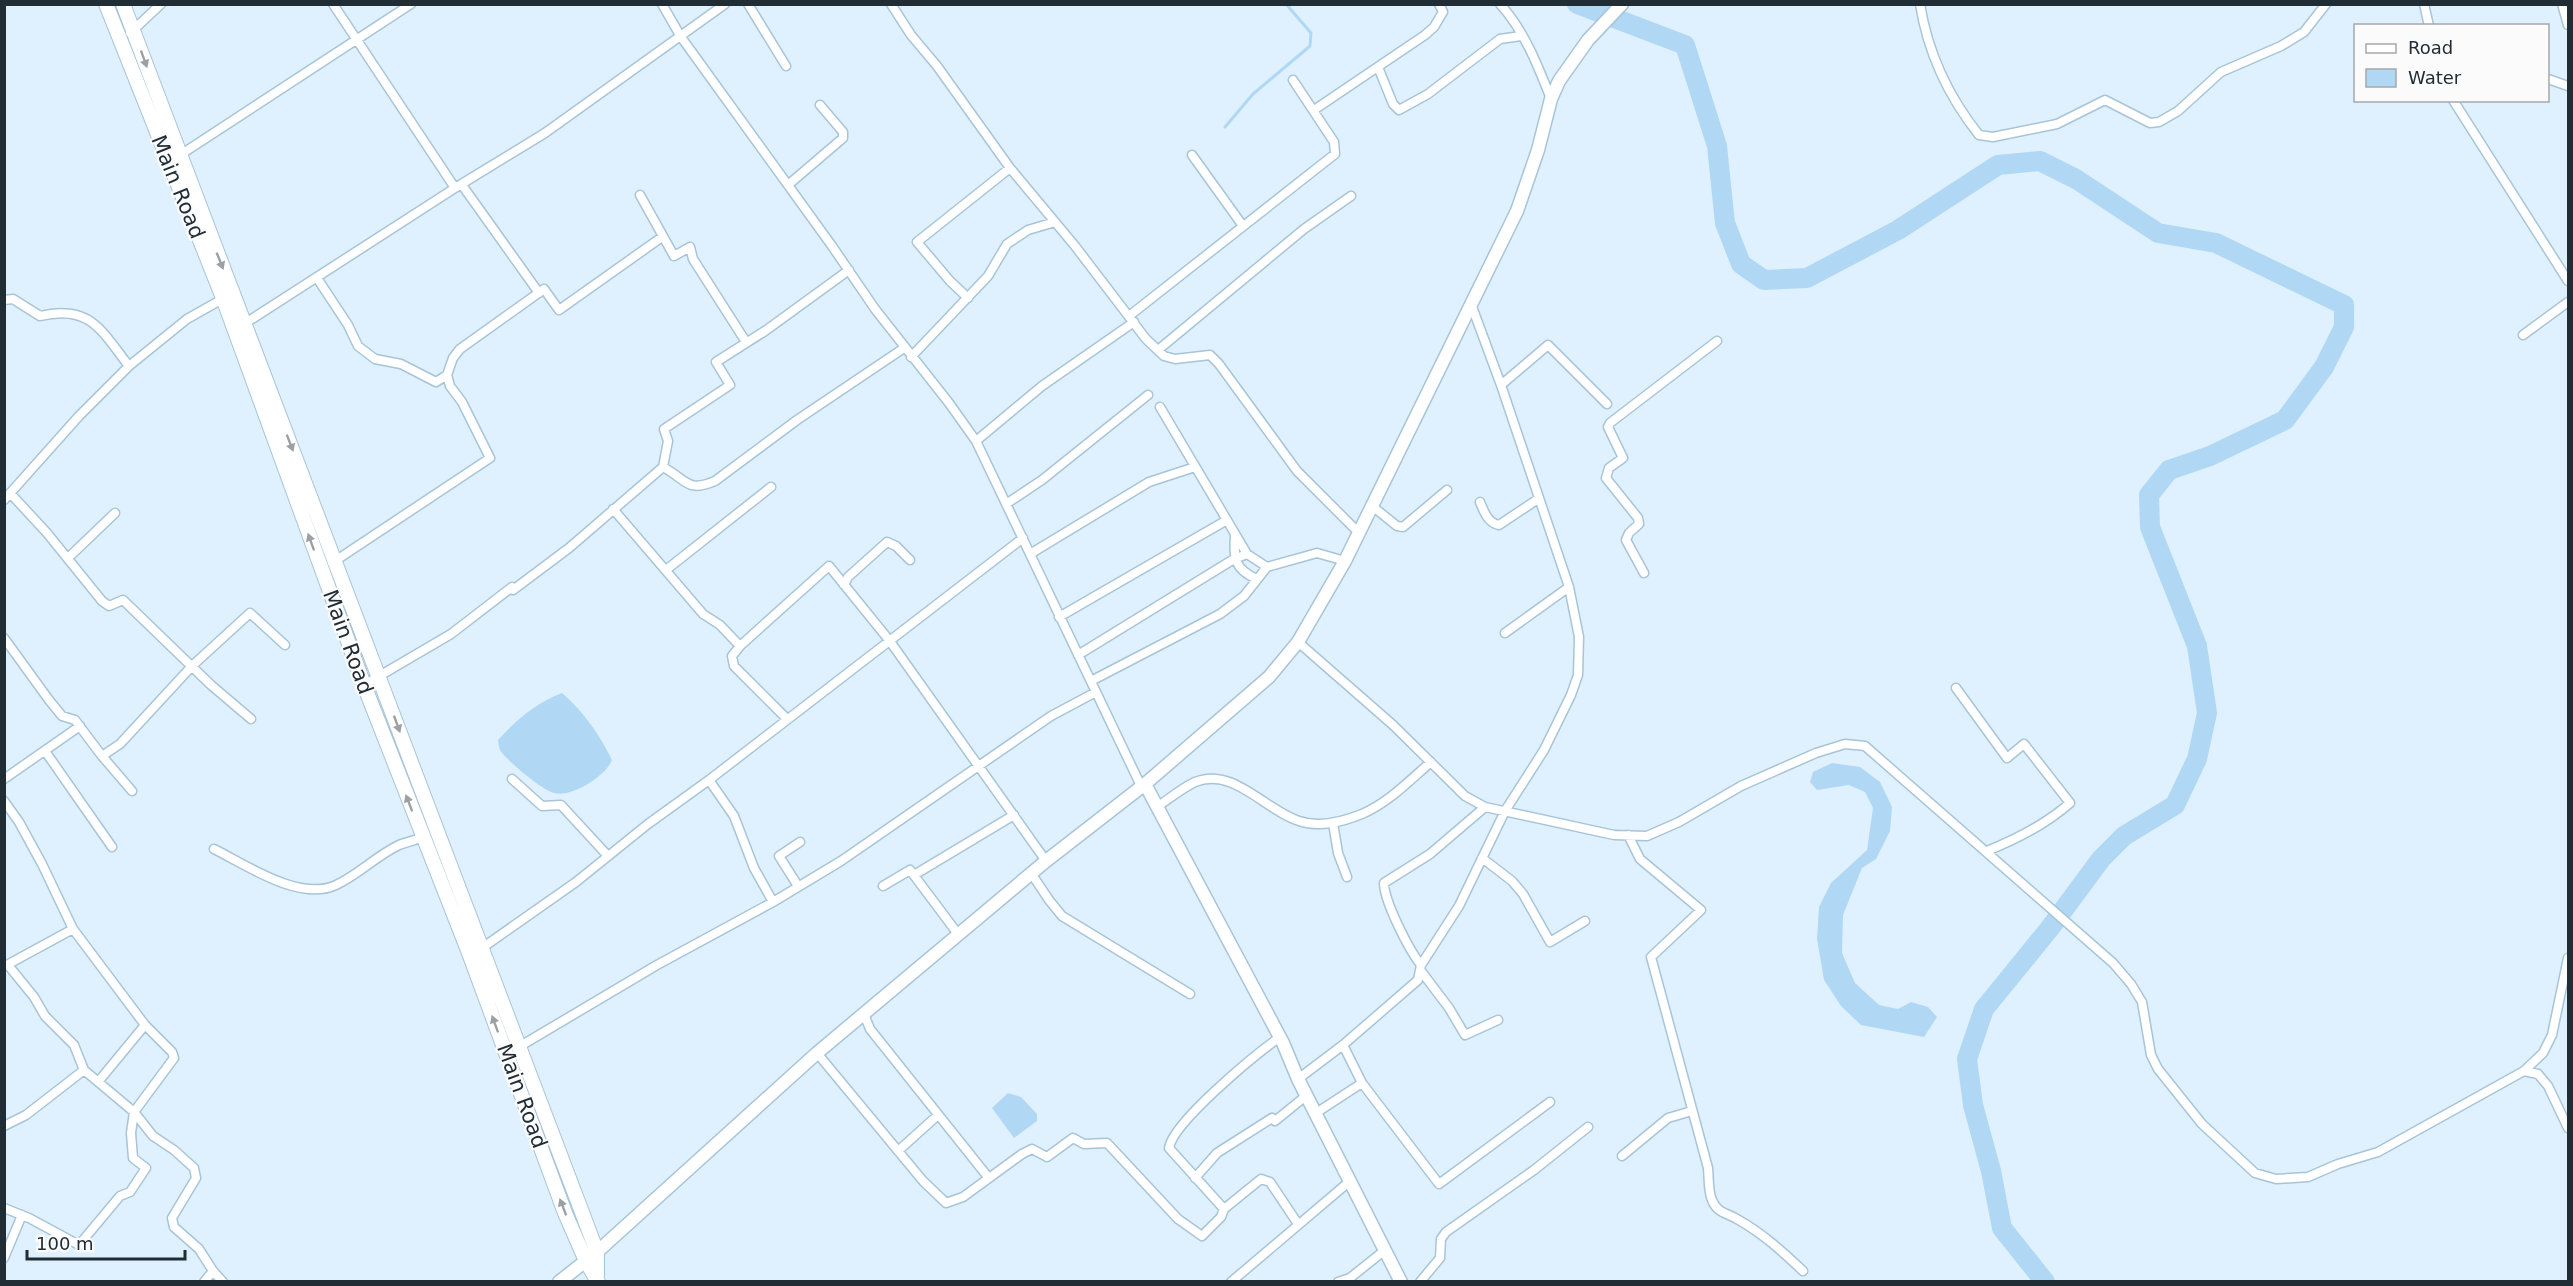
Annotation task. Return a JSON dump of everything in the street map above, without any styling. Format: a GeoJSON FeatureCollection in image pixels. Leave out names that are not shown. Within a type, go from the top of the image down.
{"type":"FeatureCollection","features":[{"type":"Feature","properties":{"kind":"main road","name":"Main Road"},"geometry":{"type":"LineString","coordinates":[[105,4],[168,160],[228,296]]}},
{"type":"Feature","properties":{"kind":"main road","name":"Main Road"},"geometry":{"type":"LineString","coordinates":[[123,4],[181,155],[322,570],[364,685],[422,838],[512,1050],[591,1257],[597,1279]]}},
{"type":"Feature","properties":{"kind":"main road"},"geometry":{"type":"LineString","coordinates":[[559,1281],[591,1257],[817,1053],[1031,873],[1143,785],[1269,677],[1298,642],[1345,561],[1517,211],[1538,150],[1551,99],[1559,81],[1588,40],[1622,4]]}},
{"type":"Feature","properties":{"kind":"main road","name":"Main Road"},"geometry":{"type":"LineString","coordinates":[[239,327],[380,676],[482,948],[512,1050]]}},
{"type":"Feature","properties":{"kind":"main road"},"geometry":{"type":"LineString","coordinates":[[1143,785],[1280,1037],[1298,1079],[1401,1281]]}},
{"type":"Feature","properties":{"kind":"street"},"geometry":{"type":"LineString","coordinates":[[118,38],[134,31],[161,4]]}},
{"type":"Feature","properties":{"kind":"street"},"geometry":{"type":"LineString","coordinates":[[333,4],[459,186],[538,293]]}},
{"type":"Feature","properties":{"kind":"street"},"geometry":{"type":"LineString","coordinates":[[168,160],[181,155],[411,4]]}},
{"type":"Feature","properties":{"kind":"street"},"geometry":{"type":"LineString","coordinates":[[662,4],[681,37],[904,348],[949,403],[976,441],[1059,617],[1143,785]]}},
{"type":"Feature","properties":{"kind":"street"},"geometry":{"type":"LineString","coordinates":[[239,327],[545,133],[724,4]]}},
{"type":"Feature","properties":{"kind":"street"},"geometry":{"type":"LineString","coordinates":[[748,4],[786,66]]}},
{"type":"Feature","properties":{"kind":"street"},"geometry":{"type":"LineString","coordinates":[[891,4],[911,35],[937,66],[1010,168],[1158,350],[1164,356],[1175,359],[1210,356],[1298,471],[1359,533]]}},
{"type":"Feature","properties":{"kind":"street"},"geometry":{"type":"LineString","coordinates":[[1314,110],[1434,27],[1443,12],[1439,4]]}},
{"type":"Feature","properties":{"kind":"street"},"geometry":{"type":"LineString","coordinates":[[1500,4],[1513,20],[1536,61],[1551,99]]}},
{"type":"Feature","properties":{"kind":"street"},"geometry":{"type":"LineString","coordinates":[[1920,4],[1931,54],[1946,84],[1979,135],[1993,137],[2057,124],[2105,100],[2150,123],[2159,122],[2178,111],[2221,72],[2281,46],[2304,32],[2326,4]]}},
{"type":"Feature","properties":{"kind":"street"},"geometry":{"type":"LineString","coordinates":[[2424,4],[2429,24]]}},
{"type":"Feature","properties":{"kind":"street"},"geometry":{"type":"LineString","coordinates":[[2562,4],[2568,21]]}},
{"type":"Feature","properties":{"kind":"street"},"geometry":{"type":"LineString","coordinates":[[1378,67],[1394,104],[1399,110],[1428,94],[1500,39],[1521,36]]}},
{"type":"Feature","properties":{"kind":"street"},"geometry":{"type":"LineString","coordinates":[[976,441],[1042,386],[1132,319],[1243,226],[1335,154],[1334,142],[1293,80]]}},
{"type":"Feature","properties":{"kind":"street"},"geometry":{"type":"LineString","coordinates":[[2549,80],[2568,87]]}},
{"type":"Feature","properties":{"kind":"street"},"geometry":{"type":"LineString","coordinates":[[2454,102],[2568,281]]}},
{"type":"Feature","properties":{"kind":"street"},"geometry":{"type":"LineString","coordinates":[[788,185],[843,138],[843,132],[820,105]]}},
{"type":"Feature","properties":{"kind":"street"},"geometry":{"type":"LineString","coordinates":[[1192,155],[1243,226]]}},
{"type":"Feature","properties":{"kind":"street"},"geometry":{"type":"LineString","coordinates":[[968,298],[950,281],[917,242],[1010,168]]}},
{"type":"Feature","properties":{"kind":"street"},"geometry":{"type":"LineString","coordinates":[[640,195],[674,256],[690,247],[693,259],[746,342]]}},
{"type":"Feature","properties":{"kind":"street"},"geometry":{"type":"LineString","coordinates":[[1158,350],[1304,229],[1351,196]]}},
{"type":"Feature","properties":{"kind":"street"},"geometry":{"type":"LineString","coordinates":[[911,357],[988,276],[1007,244],[1028,230],[1055,222]]}},
{"type":"Feature","properties":{"kind":"street"},"geometry":{"type":"LineString","coordinates":[[322,570],[490,458],[462,402],[450,387],[447,375],[459,349],[544,289],[560,310],[663,237]]}},
{"type":"Feature","properties":{"kind":"street"},"geometry":{"type":"LineString","coordinates":[[364,685],[451,634],[512,587],[513,590],[569,548],[663,467],[668,441],[664,429],[730,385],[716,362],[849,270]]}},
{"type":"Feature","properties":{"kind":"street"},"geometry":{"type":"LineString","coordinates":[[317,278],[348,325],[358,346],[375,359],[401,364],[436,382],[447,375]]}},
{"type":"Feature","properties":{"kind":"street"},"geometry":{"type":"LineString","coordinates":[[228,296],[187,319],[129,366],[79,416],[7,496],[68,558],[102,601],[109,606],[123,600],[251,720]]}},
{"type":"Feature","properties":{"kind":"street"},"geometry":{"type":"LineString","coordinates":[[4,300],[13,299],[40,316],[57,312],[75,312],[101,329],[129,366]]}},
{"type":"Feature","properties":{"kind":"street"},"geometry":{"type":"LineString","coordinates":[[2523,335],[2568,302]]}},
{"type":"Feature","properties":{"kind":"street"},"geometry":{"type":"LineString","coordinates":[[1298,1079],[1343,1045],[1418,980],[1421,968],[1459,906],[1505,811],[1544,750],[1571,695],[1578,675],[1579,637],[1569,587],[1471,303]]}},
{"type":"Feature","properties":{"kind":"street"},"geometry":{"type":"LineString","coordinates":[[1644,573],[1626,540],[1629,533],[1639,524],[1638,518],[1606,478],[1609,468],[1623,458],[1608,427],[1717,341]]}},
{"type":"Feature","properties":{"kind":"street"},"geometry":{"type":"LineString","coordinates":[[1501,385],[1548,345],[1607,404]]}},
{"type":"Feature","properties":{"kind":"street"},"geometry":{"type":"LineString","coordinates":[[663,467],[692,487],[702,487],[715,481],[797,420],[904,348]]}},
{"type":"Feature","properties":{"kind":"street"},"geometry":{"type":"LineString","coordinates":[[1006,504],[1042,480],[1148,395]]}},
{"type":"Feature","properties":{"kind":"street"},"geometry":{"type":"LineString","coordinates":[[1160,407],[1247,554],[1267,567]]}},
{"type":"Feature","properties":{"kind":"street"},"geometry":{"type":"LineString","coordinates":[[1030,554],[1149,482],[1195,467]]}},
{"type":"Feature","properties":{"kind":"street"},"geometry":{"type":"LineString","coordinates":[[666,570],[771,488]]}},
{"type":"Feature","properties":{"kind":"street"},"geometry":{"type":"LineString","coordinates":[[1372,506],[1397,526],[1403,527],[1447,490]]}},
{"type":"Feature","properties":{"kind":"street"},"geometry":{"type":"LineString","coordinates":[[1480,502],[1487,518],[1493,524],[1499,525],[1538,499]]}},
{"type":"Feature","properties":{"kind":"street"},"geometry":{"type":"LineString","coordinates":[[613,509],[703,614],[720,625],[740,646]]}},
{"type":"Feature","properties":{"kind":"street"},"geometry":{"type":"LineString","coordinates":[[68,558],[115,513]]}},
{"type":"Feature","properties":{"kind":"street"},"geometry":{"type":"LineString","coordinates":[[1059,617],[1227,520]]}},
{"type":"Feature","properties":{"kind":"street"},"geometry":{"type":"LineString","coordinates":[[1235,534],[1234,558],[1245,574],[1257,579]]}},
{"type":"Feature","properties":{"kind":"street"},"geometry":{"type":"LineString","coordinates":[[482,948],[576,882],[648,824],[709,780],[1023,538]]}},
{"type":"Feature","properties":{"kind":"street"},"geometry":{"type":"LineString","coordinates":[[844,585],[848,577],[887,543],[896,546],[910,560]]}},
{"type":"Feature","properties":{"kind":"street"},"geometry":{"type":"LineString","coordinates":[[1091,681],[1220,614],[1244,596],[1267,567],[1317,553],[1345,561]]}},
{"type":"Feature","properties":{"kind":"street"},"geometry":{"type":"LineString","coordinates":[[1078,655],[1234,558],[1247,554]]}},
{"type":"Feature","properties":{"kind":"street"},"geometry":{"type":"LineString","coordinates":[[787,719],[734,666],[732,656],[740,646],[829,566],[889,640],[1046,861]]}},
{"type":"Feature","properties":{"kind":"street"},"geometry":{"type":"LineString","coordinates":[[1505,633],[1569,587]]}},
{"type":"Feature","properties":{"kind":"street"},"geometry":{"type":"LineString","coordinates":[[102,756],[120,744],[192,666],[250,613],[285,645]]}},
{"type":"Feature","properties":{"kind":"street"},"geometry":{"type":"LineString","coordinates":[[4,638],[62,716],[75,720],[132,791]]}},
{"type":"Feature","properties":{"kind":"street"},"geometry":{"type":"LineString","coordinates":[[1298,642],[1393,724],[1465,796],[1485,807],[1614,835],[1647,836],[1679,822],[1741,786],[1816,753],[1845,744],[1865,746],[2113,963],[2131,984],[2142,1002],[2151,1054],[2158,1069],[2202,1124],[2255,1173],[2276,1179],[2308,1177],[2338,1164],[2378,1152],[2524,1071],[2543,1053],[2552,1035],[2568,958]]}},
{"type":"Feature","properties":{"kind":"street"},"geometry":{"type":"LineString","coordinates":[[1956,688],[2007,758],[2024,744],[2070,803],[2018,839],[1987,851]]}},
{"type":"Feature","properties":{"kind":"street"},"geometry":{"type":"LineString","coordinates":[[512,1050],[841,861],[978,764],[1051,716],[1096,692]]}},
{"type":"Feature","properties":{"kind":"street"},"geometry":{"type":"LineString","coordinates":[[4,779],[80,726]]}},
{"type":"Feature","properties":{"kind":"street"},"geometry":{"type":"LineString","coordinates":[[45,751],[112,847]]}},
{"type":"Feature","properties":{"kind":"street"},"geometry":{"type":"LineString","coordinates":[[1157,807],[1196,782],[1214,780],[1233,783],[1299,821],[1333,823],[1363,813],[1387,801],[1431,762]]}},
{"type":"Feature","properties":{"kind":"street"},"geometry":{"type":"LineString","coordinates":[[512,779],[542,806],[561,805],[608,856]]}},
{"type":"Feature","properties":{"kind":"street"},"geometry":{"type":"LineString","coordinates":[[709,780],[734,816],[745,838],[754,868],[772,902]]}},
{"type":"Feature","properties":{"kind":"street"},"geometry":{"type":"LineString","coordinates":[[4,801],[37,856],[73,929],[145,1025],[172,1052],[174,1058],[134,1112],[131,1133],[133,1158],[146,1168],[130,1192],[120,1196],[79,1245],[4,1208]]}},
{"type":"Feature","properties":{"kind":"street"},"geometry":{"type":"LineString","coordinates":[[1485,807],[1430,854],[1384,883],[1385,894],[1412,954],[1449,1008],[1464,1035],[1498,1020]]}},
{"type":"Feature","properties":{"kind":"street"},"geometry":{"type":"LineString","coordinates":[[914,875],[1014,815]]}},
{"type":"Feature","properties":{"kind":"street"},"geometry":{"type":"LineString","coordinates":[[1333,823],[1338,853],[1347,877]]}},
{"type":"Feature","properties":{"kind":"street"},"geometry":{"type":"LineString","coordinates":[[214,849],[275,880],[299,888],[322,889],[335,885],[399,845],[437,832]]}},
{"type":"Feature","properties":{"kind":"street"},"geometry":{"type":"LineString","coordinates":[[1628,835],[1640,859],[1701,910],[1651,957],[1708,1168],[1712,1201],[1721,1213],[1734,1218],[1778,1247],[1803,1271]]}},
{"type":"Feature","properties":{"kind":"street"},"geometry":{"type":"LineString","coordinates":[[798,886],[779,856],[800,842]]}},
{"type":"Feature","properties":{"kind":"street"},"geometry":{"type":"LineString","coordinates":[[1482,858],[1512,881],[1523,894],[1550,942],[1585,921]]}},
{"type":"Feature","properties":{"kind":"street"},"geometry":{"type":"LineString","coordinates":[[883,886],[910,870],[958,934]]}},
{"type":"Feature","properties":{"kind":"street"},"geometry":{"type":"LineString","coordinates":[[1031,873],[1048,900],[1062,916],[1190,994]]}},
{"type":"Feature","properties":{"kind":"street"},"geometry":{"type":"LineString","coordinates":[[73,929],[6,965],[34,997],[45,1016],[74,1045],[84,1070],[134,1112],[153,1136],[174,1150],[194,1168],[196,1178],[172,1218],[174,1227],[199,1249],[213,1271],[223,1281]]}},
{"type":"Feature","properties":{"kind":"street"},"geometry":{"type":"LineString","coordinates":[[864,1014],[870,1029],[988,1177]]}},
{"type":"Feature","properties":{"kind":"street"},"geometry":{"type":"LineString","coordinates":[[98,1082],[145,1025]]}},
{"type":"Feature","properties":{"kind":"street"},"geometry":{"type":"LineString","coordinates":[[1224,1209],[1169,1148],[1169,1144],[1182,1125],[1197,1110],[1252,1057],[1280,1037]]}},
{"type":"Feature","properties":{"kind":"street"},"geometry":{"type":"LineString","coordinates":[[1343,1045],[1362,1083],[1438,1184],[1550,1102]]}},
{"type":"Feature","properties":{"kind":"street"},"geometry":{"type":"LineString","coordinates":[[817,1053],[923,1181],[946,1203],[963,1197],[988,1177],[1032,1149],[1047,1157],[1073,1138],[1084,1144],[1107,1143],[1178,1219],[1202,1236],[1221,1217],[1224,1209],[1261,1179],[1270,1182],[1298,1224]]}},
{"type":"Feature","properties":{"kind":"street"},"geometry":{"type":"LineString","coordinates":[[4,1126],[27,1115],[84,1070]]}},
{"type":"Feature","properties":{"kind":"street"},"geometry":{"type":"LineString","coordinates":[[2524,1071],[2538,1074],[2548,1086],[2568,1128]]}},
{"type":"Feature","properties":{"kind":"street"},"geometry":{"type":"LineString","coordinates":[[1316,1113],[1362,1083]]}},
{"type":"Feature","properties":{"kind":"street"},"geometry":{"type":"LineString","coordinates":[[1196,1178],[1217,1153],[1250,1135],[1272,1118],[1275,1121],[1307,1095]]}},
{"type":"Feature","properties":{"kind":"street"},"geometry":{"type":"LineString","coordinates":[[1622,1156],[1668,1118],[1692,1111]]}},
{"type":"Feature","properties":{"kind":"street"},"geometry":{"type":"LineString","coordinates":[[898,1151],[938,1115]]}},
{"type":"Feature","properties":{"kind":"street"},"geometry":{"type":"LineString","coordinates":[[1420,1281],[1440,1258],[1441,1239],[1446,1232],[1534,1170],[1588,1127]]}},
{"type":"Feature","properties":{"kind":"street"},"geometry":{"type":"LineString","coordinates":[[1231,1281],[1350,1180]]}},
{"type":"Feature","properties":{"kind":"street"},"geometry":{"type":"LineString","coordinates":[[4,1258],[22,1215]]}},
{"type":"Feature","properties":{"kind":"street"},"geometry":{"type":"LineString","coordinates":[[1338,1281],[1350,1278],[1385,1250]]}},
{"type":"Feature","properties":{"kind":"street"},"geometry":{"type":"LineString","coordinates":[[204,1281],[213,1271]]}},
{"type":"Feature","properties":{"kind":"water"},"geometry":{"type":"Polygon","coordinates":[[[562,693],[590,724],[612,760],[603,773],[595,779],[578,789],[561,794],[548,790],[519,770],[501,752],[498,740],[527,713],[562,693]]]}},
{"type":"Feature","properties":{"kind":"water"},"geometry":{"type":"Polygon","coordinates":[[[1832,763],[1860,767],[1880,782],[1892,807],[1890,831],[1876,859],[1862,868],[1843,915],[1842,953],[1855,983],[1879,1005],[1898,1009],[1911,1002],[1928,1007],[1937,1017],[1924,1037],[1861,1025],[1841,1006],[1824,980],[1817,939],[1819,907],[1831,883],[1867,850],[1873,808],[1865,792],[1849,785],[1817,790],[1810,782],[1813,772],[1832,763]]]}},
{"type":"Feature","properties":{"kind":"water"},"geometry":{"type":"Polygon","coordinates":[[[1008,1093],[1021,1097],[1037,1114],[1037,1121],[1014,1138],[992,1108],[1008,1093]]]}},
{"type":"Feature","properties":{"kind":"waterway"},"geometry":{"type":"LineString","coordinates":[[1225,127],[1253,94],[1310,46],[1311,33],[1286,4]]}},
{"type":"Feature","properties":{"kind":"waterway"},"geometry":{"type":"LineString","coordinates":[[1577,4],[1685,45],[1717,146],[1725,223],[1741,264],[1764,280],[1807,278],[1898,230],[1998,165],[2040,161],[2076,179],[2158,233],[2216,243],[2344,305],[2344,327],[2324,367],[2285,420],[2210,456],[2169,470],[2149,495],[2150,527],[2197,646],[2207,713],[2197,759],[2175,805],[2124,836],[2101,859],[2050,928],[1984,1009],[1967,1059],[1973,1105],[1991,1171],[2002,1228],[2045,1282]]}}]}
